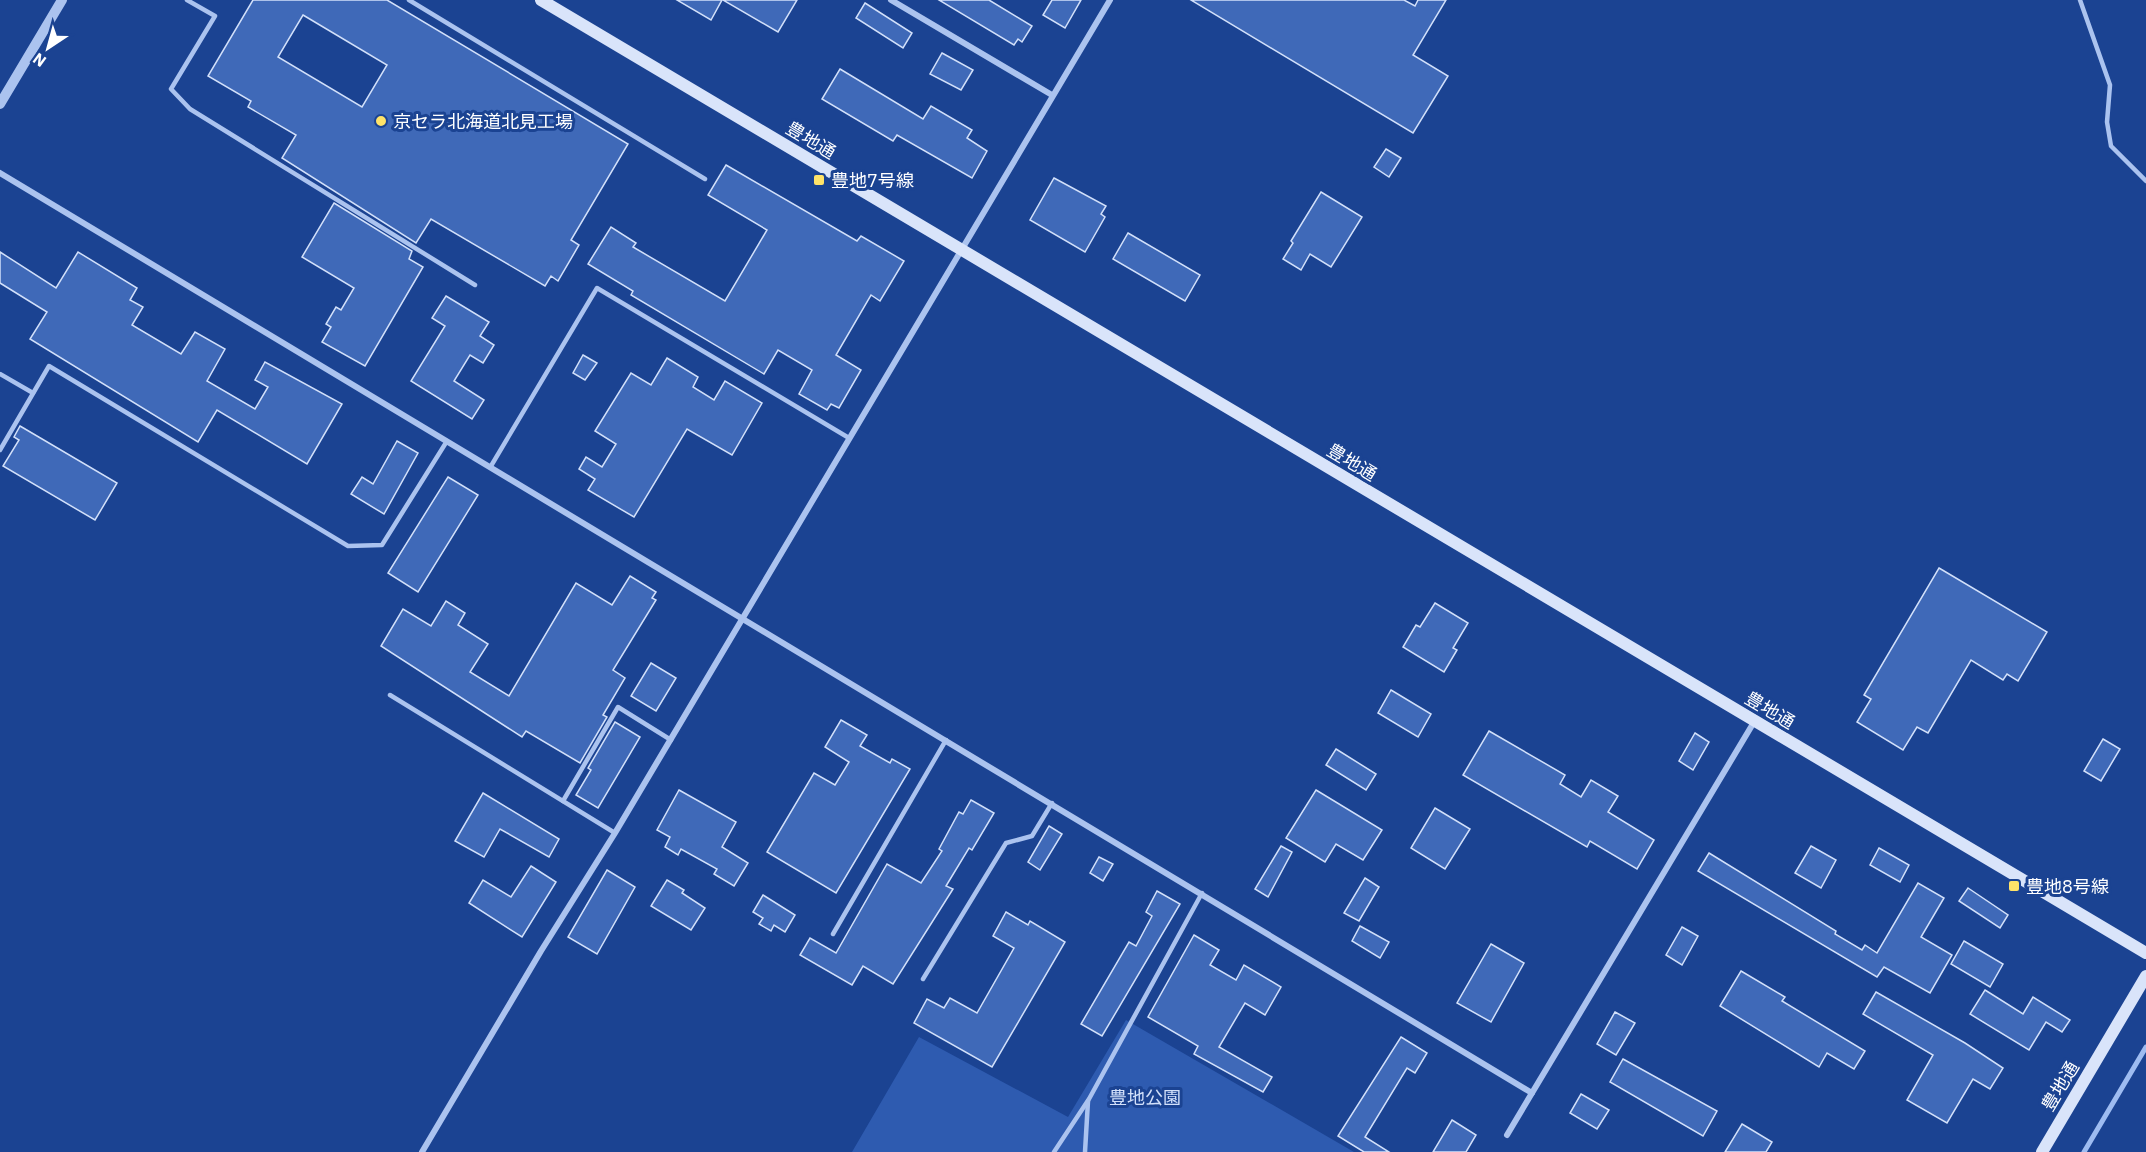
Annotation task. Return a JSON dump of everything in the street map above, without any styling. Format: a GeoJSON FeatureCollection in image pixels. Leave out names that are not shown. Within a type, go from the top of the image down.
{"type":"FeatureCollection","features":[{"type":"Feature","properties":{"kind":"main road","name":"豊地通"},"geometry":{"type":"LineString","coordinates":[[541,0],[2146,953]]}},
{"type":"Feature","properties":{"kind":"main road","name":"豊地通"},"geometry":{"type":"LineString","coordinates":[[2042,1152],[2146,976]]}},
{"type":"Feature","properties":{"kind":"street"},"geometry":{"type":"LineString","coordinates":[[0,104],[62,0]]}},
{"type":"Feature","properties":{"kind":"street"},"geometry":{"type":"LineString","coordinates":[[891,0],[1052,95]]}},
{"type":"Feature","properties":{"kind":"street"},"geometry":{"type":"LineString","coordinates":[[422,1152],[541,951],[744,618],[960,249],[1110,0]]}},
{"type":"Feature","properties":{"kind":"street"},"geometry":{"type":"LineString","coordinates":[[0,173],[1532,1093]]}},
{"type":"Feature","properties":{"kind":"street"},"geometry":{"type":"LineString","coordinates":[[1507,1135],[1754,722]]}},
{"type":"Feature","properties":{"kind":"lane"},"geometry":{"type":"LineString","coordinates":[[187,0],[214,16],[171,89],[190,108],[475,285]]}},
{"type":"Feature","properties":{"kind":"lane"},"geometry":{"type":"LineString","coordinates":[[409,0],[705,179]]}},
{"type":"Feature","properties":{"kind":"lane"},"geometry":{"type":"LineString","coordinates":[[2080,0],[2110,85],[2107,122],[2111,146],[2146,181]]}},
{"type":"Feature","properties":{"kind":"lane"},"geometry":{"type":"LineString","coordinates":[[491,466],[597,288],[849,438]]}},
{"type":"Feature","properties":{"kind":"lane"},"geometry":{"type":"LineString","coordinates":[[0,450],[49,366],[348,546],[382,545],[447,441]]}},
{"type":"Feature","properties":{"kind":"lane"},"geometry":{"type":"LineString","coordinates":[[0,374],[33,393]]}},
{"type":"Feature","properties":{"kind":"lane"},"geometry":{"type":"LineString","coordinates":[[390,695],[615,833]]}},
{"type":"Feature","properties":{"kind":"lane"},"geometry":{"type":"LineString","coordinates":[[562,801],[618,707],[671,740]]}},
{"type":"Feature","properties":{"kind":"lane"},"geometry":{"type":"LineString","coordinates":[[833,934],[946,740]]}},
{"type":"Feature","properties":{"kind":"lane"},"geometry":{"type":"LineString","coordinates":[[923,979],[1006,843],[1032,836],[1052,803]]}},
{"type":"Feature","properties":{"kind":"lane"},"geometry":{"type":"LineString","coordinates":[[1054,1152],[1089,1099],[1202,893]]}},
{"type":"Feature","properties":{"kind":"lane"},"geometry":{"type":"LineString","coordinates":[[1085,1152],[1089,1099]]}},
{"type":"Feature","properties":{"kind":"green space","name":"豊地公園"},"geometry":{"type":"Polygon","coordinates":[[[1126,1020],[1354,1152],[852,1152],[919,1037],[1068,1117],[1126,1020]]]}},
{"type":"Feature","properties":{"kind":"building"},"geometry":{"type":"Polygon","coordinates":[[[253,0],[387,0],[628,144],[571,240],[579,245],[558,281],[551,276],[545,286],[431,219],[416,243],[282,158],[296,135],[248,107],[251,101],[208,76],[253,0]],[[303,15],[278,57],[362,107],[387,65],[303,15]]]}},
{"type":"Feature","properties":{"kind":"building"},"geometry":{"type":"Polygon","coordinates":[[[677,0],[722,0],[711,20],[677,0]]]}},
{"type":"Feature","properties":{"kind":"building"},"geometry":{"type":"Polygon","coordinates":[[[723,0],[797,0],[778,32],[723,0]]]}},
{"type":"Feature","properties":{"kind":"building"},"geometry":{"type":"Polygon","coordinates":[[[939,0],[989,0],[1032,26],[1022,42],[1018,39],[1014,45],[939,0]]]}},
{"type":"Feature","properties":{"kind":"building"},"geometry":{"type":"Polygon","coordinates":[[[1052,0],[1081,0],[1065,28],[1043,15],[1052,0]]]}},
{"type":"Feature","properties":{"kind":"building"},"geometry":{"type":"Polygon","coordinates":[[[1191,0],[1404,0],[1415,6],[1418,0],[1446,0],[1413,55],[1448,76],[1413,133],[1191,0]]]}},
{"type":"Feature","properties":{"kind":"building"},"geometry":{"type":"Polygon","coordinates":[[[865,3],[912,33],[903,48],[856,18],[865,3]]]}},
{"type":"Feature","properties":{"kind":"building"},"geometry":{"type":"Polygon","coordinates":[[[942,53],[973,70],[961,90],[930,74],[942,53]]]}},
{"type":"Feature","properties":{"kind":"building"},"geometry":{"type":"Polygon","coordinates":[[[840,69],[923,119],[931,106],[972,130],[967,138],[987,151],[972,178],[897,135],[893,141],[822,99],[840,69]]]}},
{"type":"Feature","properties":{"kind":"building"},"geometry":{"type":"Polygon","coordinates":[[[1386,149],[1401,158],[1389,177],[1374,167],[1386,149]]]}},
{"type":"Feature","properties":{"kind":"building"},"geometry":{"type":"Polygon","coordinates":[[[726,165],[857,241],[861,236],[904,261],[880,301],[871,295],[836,355],[861,370],[839,408],[831,404],[827,410],[799,394],[812,370],[778,350],[764,374],[631,295],[633,291],[588,264],[611,227],[636,243],[633,247],[725,301],[767,230],[708,195],[726,165]]]}},
{"type":"Feature","properties":{"kind":"building"},"geometry":{"type":"Polygon","coordinates":[[[1054,178],[1106,206],[1101,214],[1105,217],[1085,252],[1030,220],[1054,178]]]}},
{"type":"Feature","properties":{"kind":"building"},"geometry":{"type":"Polygon","coordinates":[[[1321,192],[1362,217],[1331,267],[1310,254],[1301,270],[1283,259],[1293,243],[1291,241],[1321,192]]]}},
{"type":"Feature","properties":{"kind":"building"},"geometry":{"type":"Polygon","coordinates":[[[334,203],[412,251],[409,259],[423,267],[365,366],[322,342],[331,327],[326,324],[336,307],[341,310],[354,288],[302,257],[334,203]]]}},
{"type":"Feature","properties":{"kind":"building"},"geometry":{"type":"Polygon","coordinates":[[[1128,233],[1200,275],[1185,301],[1113,259],[1128,233]]]}},
{"type":"Feature","properties":{"kind":"building"},"geometry":{"type":"Polygon","coordinates":[[[0,252],[56,288],[78,252],[137,288],[130,300],[143,307],[132,325],[181,354],[195,332],[225,349],[207,381],[255,409],[268,387],[255,380],[265,362],[342,404],[307,464],[217,410],[198,442],[30,339],[47,312],[0,283],[0,252]]]}},
{"type":"Feature","properties":{"kind":"building"},"geometry":{"type":"Polygon","coordinates":[[[446,296],[489,322],[480,336],[494,345],[483,363],[470,355],[454,381],[484,400],[472,419],[411,381],[445,326],[432,318],[446,296]]]}},
{"type":"Feature","properties":{"kind":"building"},"geometry":{"type":"Polygon","coordinates":[[[583,355],[597,363],[585,380],[573,373],[583,355]]]}},
{"type":"Feature","properties":{"kind":"building"},"geometry":{"type":"Polygon","coordinates":[[[667,358],[698,377],[693,387],[714,400],[725,381],[762,403],[732,455],[687,429],[634,517],[588,490],[595,479],[579,469],[586,457],[602,467],[616,444],[595,431],[631,373],[651,385],[667,358]]]}},
{"type":"Feature","properties":{"kind":"building"},"geometry":{"type":"Polygon","coordinates":[[[20,426],[117,483],[95,520],[3,466],[19,440],[14,437],[20,426]]]}},
{"type":"Feature","properties":{"kind":"building"},"geometry":{"type":"Polygon","coordinates":[[[397,441],[418,453],[384,514],[351,494],[362,477],[373,484],[397,441]]]}},
{"type":"Feature","properties":{"kind":"building"},"geometry":{"type":"Polygon","coordinates":[[[448,477],[478,495],[418,592],[388,573],[448,477]]]}},
{"type":"Feature","properties":{"kind":"building"},"geometry":{"type":"Polygon","coordinates":[[[1939,568],[2047,632],[2018,681],[2007,674],[2003,680],[1971,660],[1928,733],[1917,727],[1903,750],[1857,722],[1871,699],[1864,695],[1939,568]]]}},
{"type":"Feature","properties":{"kind":"building"},"geometry":{"type":"Polygon","coordinates":[[[630,576],[656,592],[652,598],[656,600],[613,670],[625,678],[603,715],[607,717],[580,763],[526,731],[522,737],[381,646],[403,609],[431,626],[446,601],[465,613],[458,625],[488,644],[470,672],[509,696],[576,583],[612,605],[630,576]]]}},
{"type":"Feature","properties":{"kind":"building"},"geometry":{"type":"Polygon","coordinates":[[[1435,603],[1468,623],[1453,648],[1457,650],[1444,672],[1403,647],[1416,625],[1420,627],[1435,603]]]}},
{"type":"Feature","properties":{"kind":"building"},"geometry":{"type":"Polygon","coordinates":[[[651,663],[676,678],[656,711],[631,696],[651,663]]]}},
{"type":"Feature","properties":{"kind":"building"},"geometry":{"type":"Polygon","coordinates":[[[1391,690],[1431,714],[1418,737],[1378,713],[1391,690]]]}},
{"type":"Feature","properties":{"kind":"building"},"geometry":{"type":"Polygon","coordinates":[[[841,720],[867,735],[860,746],[890,763],[892,759],[910,769],[836,893],[767,852],[814,773],[835,785],[849,762],[825,747],[841,720]]]}},
{"type":"Feature","properties":{"kind":"building"},"geometry":{"type":"Polygon","coordinates":[[[615,722],[640,737],[598,808],[576,795],[591,770],[588,768],[615,722]]]}},
{"type":"Feature","properties":{"kind":"building"},"geometry":{"type":"Polygon","coordinates":[[[1489,731],[1565,775],[1560,784],[1581,797],[1591,780],[1618,796],[1608,812],[1654,840],[1637,869],[1590,841],[1587,847],[1463,775],[1489,731]]]}},
{"type":"Feature","properties":{"kind":"building"},"geometry":{"type":"Polygon","coordinates":[[[1695,733],[1709,742],[1693,770],[1679,761],[1695,733]]]}},
{"type":"Feature","properties":{"kind":"building"},"geometry":{"type":"Polygon","coordinates":[[[2103,739],[2120,749],[2101,781],[2084,771],[2103,739]]]}},
{"type":"Feature","properties":{"kind":"building"},"geometry":{"type":"Polygon","coordinates":[[[1336,749],[1376,774],[1366,790],[1326,765],[1336,749]]]}},
{"type":"Feature","properties":{"kind":"building"},"geometry":{"type":"Polygon","coordinates":[[[679,790],[736,822],[722,847],[748,863],[734,886],[714,874],[717,869],[681,849],[678,855],[665,847],[670,837],[657,830],[679,790]]]}},
{"type":"Feature","properties":{"kind":"building"},"geometry":{"type":"Polygon","coordinates":[[[1316,790],[1382,830],[1363,860],[1336,844],[1325,862],[1286,838],[1316,790]]]}},
{"type":"Feature","properties":{"kind":"building"},"geometry":{"type":"Polygon","coordinates":[[[483,793],[559,839],[549,857],[500,829],[484,857],[455,841],[483,793]]]}},
{"type":"Feature","properties":{"kind":"building"},"geometry":{"type":"Polygon","coordinates":[[[971,800],[994,813],[972,850],[969,848],[946,886],[953,889],[893,984],[863,966],[852,985],[800,955],[810,938],[836,953],[887,864],[921,883],[942,851],[939,849],[959,812],[963,814],[971,800]]]}},
{"type":"Feature","properties":{"kind":"building"},"geometry":{"type":"Polygon","coordinates":[[[1435,808],[1470,829],[1445,869],[1411,848],[1435,808]]]}},
{"type":"Feature","properties":{"kind":"building"},"geometry":{"type":"Polygon","coordinates":[[[1049,826],[1062,834],[1040,870],[1028,862],[1049,826]]]}},
{"type":"Feature","properties":{"kind":"building"},"geometry":{"type":"Polygon","coordinates":[[[1281,846],[1292,852],[1268,897],[1255,889],[1281,846]]]}},
{"type":"Feature","properties":{"kind":"building"},"geometry":{"type":"Polygon","coordinates":[[[1811,846],[1836,860],[1821,888],[1795,873],[1811,846]]]}},
{"type":"Feature","properties":{"kind":"building"},"geometry":{"type":"Polygon","coordinates":[[[1879,848],[1909,865],[1900,882],[1870,865],[1879,848]]]}},
{"type":"Feature","properties":{"kind":"building"},"geometry":{"type":"Polygon","coordinates":[[[1709,853],[1836,931],[1835,934],[1862,950],[1865,945],[1877,953],[1918,883],[1944,898],[1921,937],[1952,955],[1930,993],[1884,967],[1877,977],[1698,871],[1709,853]]]}},
{"type":"Feature","properties":{"kind":"building"},"geometry":{"type":"Polygon","coordinates":[[[1099,857],[1113,864],[1103,881],[1090,873],[1099,857]]]}},
{"type":"Feature","properties":{"kind":"building"},"geometry":{"type":"Polygon","coordinates":[[[531,866],[556,882],[522,937],[469,903],[483,880],[511,897],[531,866]]]}},
{"type":"Feature","properties":{"kind":"building"},"geometry":{"type":"Polygon","coordinates":[[[607,870],[635,887],[597,954],[568,937],[607,870]]]}},
{"type":"Feature","properties":{"kind":"building"},"geometry":{"type":"Polygon","coordinates":[[[1365,878],[1379,887],[1359,921],[1344,913],[1365,878]]]}},
{"type":"Feature","properties":{"kind":"building"},"geometry":{"type":"Polygon","coordinates":[[[667,880],[684,890],[682,893],[705,908],[691,930],[651,906],[667,880]]]}},
{"type":"Feature","properties":{"kind":"building"},"geometry":{"type":"Polygon","coordinates":[[[1968,888],[2008,915],[2000,928],[1959,901],[1968,888]]]}},
{"type":"Feature","properties":{"kind":"building"},"geometry":{"type":"Polygon","coordinates":[[[1157,891],[1180,904],[1102,1036],[1081,1024],[1129,942],[1136,946],[1152,916],[1146,912],[1157,891]]]}},
{"type":"Feature","properties":{"kind":"building"},"geometry":{"type":"Polygon","coordinates":[[[763,895],[795,915],[785,932],[774,925],[771,931],[759,924],[763,918],[753,912],[763,895]]]}},
{"type":"Feature","properties":{"kind":"building"},"geometry":{"type":"Polygon","coordinates":[[[1006,912],[1028,925],[1030,921],[1065,942],[992,1067],[914,1023],[927,999],[944,1008],[950,998],[977,1013],[1014,948],[993,936],[1006,912]]]}},
{"type":"Feature","properties":{"kind":"building"},"geometry":{"type":"Polygon","coordinates":[[[1360,926],[1389,942],[1380,958],[1352,941],[1360,926]]]}},
{"type":"Feature","properties":{"kind":"building"},"geometry":{"type":"Polygon","coordinates":[[[1682,927],[1698,936],[1682,965],[1666,955],[1682,927]]]}},
{"type":"Feature","properties":{"kind":"building"},"geometry":{"type":"Polygon","coordinates":[[[1194,935],[1219,950],[1210,965],[1236,980],[1244,965],[1281,987],[1265,1015],[1245,1003],[1219,1047],[1272,1077],[1263,1092],[1194,1054],[1198,1046],[1148,1017],[1194,935]]]}},
{"type":"Feature","properties":{"kind":"building"},"geometry":{"type":"Polygon","coordinates":[[[1964,941],[2003,964],[1990,987],[1951,964],[1964,941]]]}},
{"type":"Feature","properties":{"kind":"building"},"geometry":{"type":"Polygon","coordinates":[[[1491,944],[1524,963],[1491,1022],[1457,1003],[1491,944]]]}},
{"type":"Feature","properties":{"kind":"building"},"geometry":{"type":"Polygon","coordinates":[[[1741,971],[1785,997],[1782,1001],[1865,1051],[1854,1069],[1827,1053],[1819,1067],[1720,1006],[1741,971]]]}},
{"type":"Feature","properties":{"kind":"building"},"geometry":{"type":"Polygon","coordinates":[[[1985,990],[2023,1014],[2033,997],[2070,1020],[2062,1032],[2046,1022],[2029,1050],[1970,1014],[1985,990]]]}},
{"type":"Feature","properties":{"kind":"building"},"geometry":{"type":"Polygon","coordinates":[[[1876,992],[1965,1043],[2003,1068],[1990,1089],[1973,1079],[1947,1123],[1907,1100],[1933,1055],[1863,1014],[1876,992]]]}},
{"type":"Feature","properties":{"kind":"building"},"geometry":{"type":"Polygon","coordinates":[[[1615,1012],[1635,1023],[1616,1055],[1597,1044],[1615,1012]]]}},
{"type":"Feature","properties":{"kind":"building"},"geometry":{"type":"Polygon","coordinates":[[[1401,1037],[1427,1053],[1415,1073],[1407,1068],[1365,1137],[1389,1152],[1364,1152],[1338,1136],[1401,1037]]]}},
{"type":"Feature","properties":{"kind":"building"},"geometry":{"type":"Polygon","coordinates":[[[1623,1059],[1717,1111],[1703,1136],[1610,1082],[1623,1059]]]}},
{"type":"Feature","properties":{"kind":"building"},"geometry":{"type":"Polygon","coordinates":[[[1581,1094],[1609,1110],[1597,1129],[1570,1113],[1581,1094]]]}},
{"type":"Feature","properties":{"kind":"building"},"geometry":{"type":"Polygon","coordinates":[[[1452,1120],[1476,1135],[1466,1152],[1433,1152],[1452,1120]]]}},
{"type":"Feature","properties":{"kind":"building"},"geometry":{"type":"Polygon","coordinates":[[[1742,1124],[1772,1142],[1766,1152],[1725,1152],[1742,1124]]]}},
{"type":"Feature","properties":{"kind":"waterway"},"geometry":{"type":"LineString","coordinates":[[2084,1152],[2146,1047]]}},
{"type":"Feature","properties":{"kind":"place","name":"京セラ北海道北見工場"},"geometry":{"type":"Point","coordinates":[381,121]}},
{"type":"Feature","properties":{"kind":"place","name":"豊地7号線"},"geometry":{"type":"Point","coordinates":[819,180]}},
{"type":"Feature","properties":{"kind":"place","name":"豊地8号線"},"geometry":{"type":"Point","coordinates":[2014,886]}}]}
